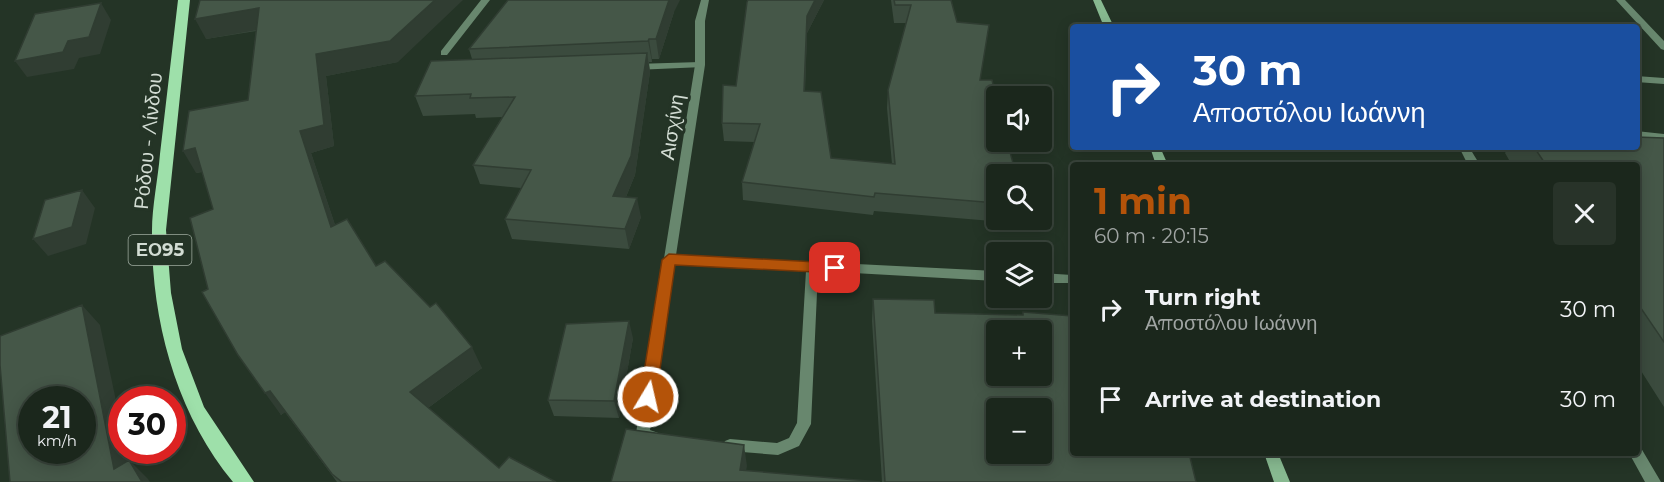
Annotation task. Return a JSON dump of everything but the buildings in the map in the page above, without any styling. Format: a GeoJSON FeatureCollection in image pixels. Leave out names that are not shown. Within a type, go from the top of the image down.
{"type":"FeatureCollection","features":[{"type":"Feature","properties":{"kind":"main road","name":"Ρόδου - Λίνδου"},"geometry":{"type":"LineString","coordinates":[[184,0],[159,230],[163,293],[174,349],[196,410],[229,463],[245,482]]}},
{"type":"Feature","properties":{"kind":"street"},"geometry":{"type":"LineString","coordinates":[[444,53],[486,0]]}},
{"type":"Feature","properties":{"kind":"street","name":"Αισχίνη"},"geometry":{"type":"LineString","coordinates":[[669,440],[658,439],[643,433],[700,64],[700,21],[705,0]]}},
{"type":"Feature","properties":{"kind":"street"},"geometry":{"type":"LineString","coordinates":[[1097,0],[1108,24]]}},
{"type":"Feature","properties":{"kind":"street"},"geometry":{"type":"LineString","coordinates":[[1620,0],[1664,47]]}},
{"type":"Feature","properties":{"kind":"street"},"geometry":{"type":"LineString","coordinates":[[620,68],[700,64]]}},
{"type":"Feature","properties":{"kind":"street"},"geometry":{"type":"LineString","coordinates":[[1640,79],[1664,81]]}},
{"type":"Feature","properties":{"kind":"street"},"geometry":{"type":"LineString","coordinates":[[1640,134],[1664,136]]}},
{"type":"Feature","properties":{"kind":"street"},"geometry":{"type":"LineString","coordinates":[[669,260],[986,276]]}},
{"type":"Feature","properties":{"kind":"street"},"geometry":{"type":"LineString","coordinates":[[712,443],[777,449],[794,442],[804,424],[812,267]]}},
{"type":"Feature","properties":{"kind":"street"},"geometry":{"type":"LineString","coordinates":[[1052,278],[1070,279]]}},
{"type":"Feature","properties":{"kind":"street"},"geometry":{"type":"LineString","coordinates":[[1272,456],[1282,482]]}},
{"type":"Feature","properties":{"kind":"street"},"geometry":{"type":"LineString","coordinates":[[1638,456],[1653,482]]}},
{"type":"Feature","properties":{"kind":"route"},"geometry":{"type":"LineString","coordinates":[[648,397],[669,260],[835,268]]}}]}
